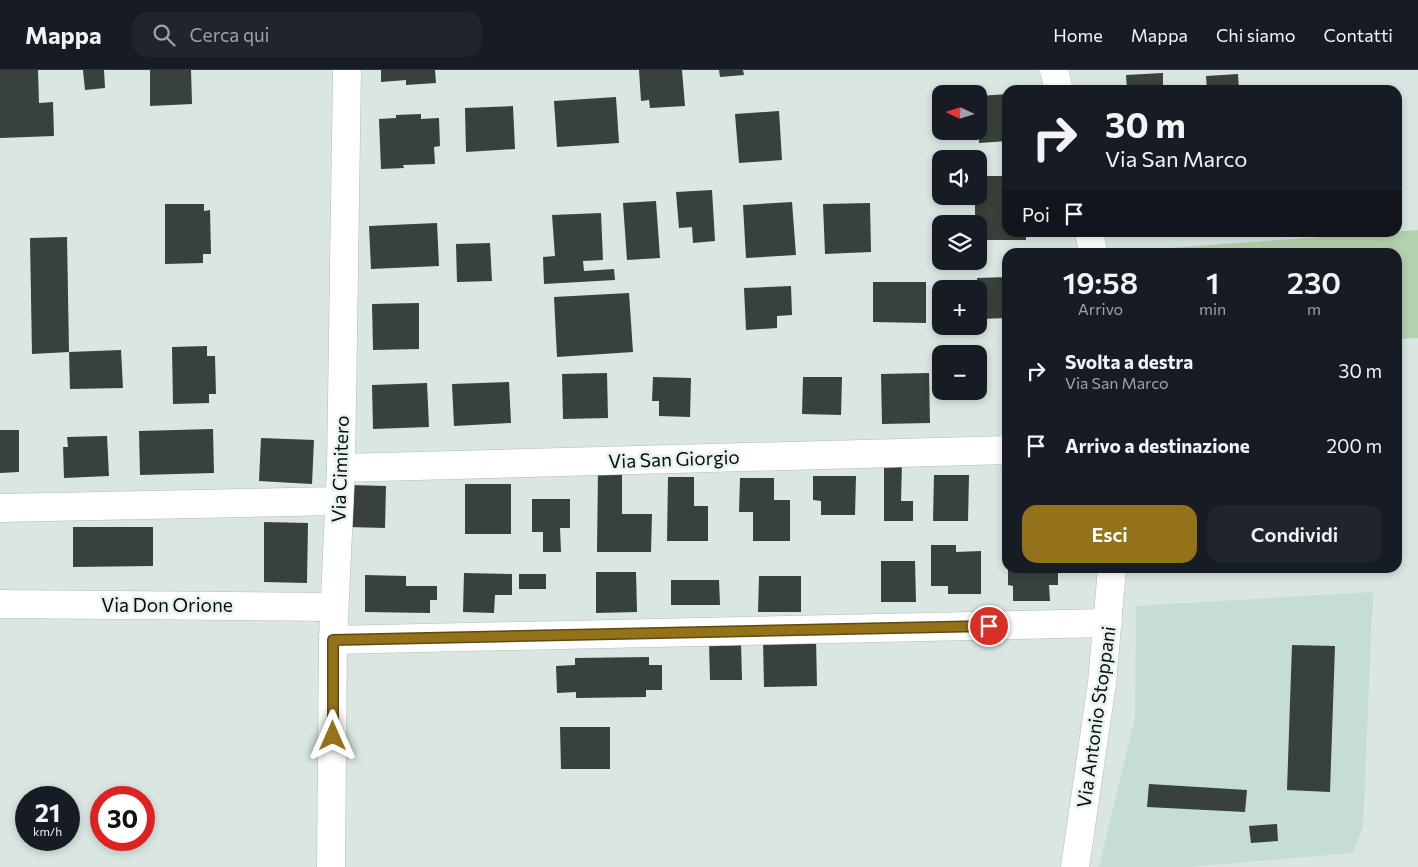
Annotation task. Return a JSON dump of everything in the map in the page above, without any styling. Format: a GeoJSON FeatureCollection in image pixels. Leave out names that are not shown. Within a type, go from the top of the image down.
{"type":"FeatureCollection","features":[{"type":"Feature","properties":{"kind":"street","name":"Via Cimitero"},"geometry":{"type":"LineString","coordinates":[[331,867],[333,640],[341,468],[347,70]]}},
{"type":"Feature","properties":{"kind":"street","name":"Via San Giorgio"},"geometry":{"type":"LineString","coordinates":[[341,468],[1002,450]]}},
{"type":"Feature","properties":{"kind":"street"},"geometry":{"type":"LineString","coordinates":[[0,508],[339,501]]}},
{"type":"Feature","properties":{"kind":"street","name":"Via Antonio Stoppani"},"geometry":{"type":"LineString","coordinates":[[1075,867],[1102,683],[1112,573]]}},
{"type":"Feature","properties":{"kind":"street","name":"Via Don Orione"},"geometry":{"type":"LineString","coordinates":[[0,604],[334,607]]}},
{"type":"Feature","properties":{"kind":"street"},"geometry":{"type":"LineString","coordinates":[[333,640],[1108,623]]}},
{"type":"Feature","properties":{"kind":"shaded area"},"geometry":{"type":"Polygon","coordinates":[[[1373,592],[1363,826],[1353,853],[1187,867],[1099,867],[1135,717],[1136,606],[1373,592]]]}},
{"type":"Feature","properties":{"kind":"green space"},"geometry":{"type":"Polygon","coordinates":[[[1418,230],[1418,338],[1402,339],[1402,248],[1170,248],[1322,237],[1402,237],[1402,231],[1418,230]]]}},
{"type":"Feature","properties":{"kind":"building"},"geometry":{"type":"Polygon","coordinates":[[[0,70],[38,70],[39,103],[53,102],[54,136],[0,138],[0,70]]]}},
{"type":"Feature","properties":{"kind":"building"},"geometry":{"type":"Polygon","coordinates":[[[83,70],[104,70],[105,88],[85,90],[83,70]]]}},
{"type":"Feature","properties":{"kind":"building"},"geometry":{"type":"Polygon","coordinates":[[[150,70],[191,70],[192,104],[150,106],[150,70]]]}},
{"type":"Feature","properties":{"kind":"building"},"geometry":{"type":"Polygon","coordinates":[[[381,70],[435,70],[436,83],[406,85],[406,80],[381,82],[381,70]]]}},
{"type":"Feature","properties":{"kind":"building"},"geometry":{"type":"Polygon","coordinates":[[[639,70],[682,70],[685,106],[650,108],[649,100],[641,101],[639,70]]]}},
{"type":"Feature","properties":{"kind":"building"},"geometry":{"type":"Polygon","coordinates":[[[719,70],[743,70],[744,75],[720,77],[719,70]]]}},
{"type":"Feature","properties":{"kind":"building"},"geometry":{"type":"Polygon","coordinates":[[[1163,73],[1163,85],[1127,85],[1126,75],[1163,73]]]}},
{"type":"Feature","properties":{"kind":"building"},"geometry":{"type":"Polygon","coordinates":[[[1238,74],[1239,85],[1207,85],[1206,76],[1238,74]]]}},
{"type":"Feature","properties":{"kind":"building"},"geometry":{"type":"Polygon","coordinates":[[[1002,94],[1002,141],[979,143],[979,140],[988,140],[988,95],[1002,94]]]}},
{"type":"Feature","properties":{"kind":"building"},"geometry":{"type":"Polygon","coordinates":[[[616,97],[619,143],[557,147],[554,101],[616,97]]]}},
{"type":"Feature","properties":{"kind":"building"},"geometry":{"type":"Polygon","coordinates":[[[513,106],[515,149],[466,152],[465,108],[513,106]]]}},
{"type":"Feature","properties":{"kind":"building"},"geometry":{"type":"Polygon","coordinates":[[[779,111],[782,160],[739,163],[735,114],[779,111]]]}},
{"type":"Feature","properties":{"kind":"building"},"geometry":{"type":"Polygon","coordinates":[[[421,114],[421,119],[439,118],[440,146],[434,147],[435,164],[403,165],[404,168],[381,169],[379,119],[396,118],[396,115],[421,114]]]}},
{"type":"Feature","properties":{"kind":"building"},"geometry":{"type":"Polygon","coordinates":[[[987,176],[1002,176],[1002,237],[1026,237],[1026,240],[987,240],[987,215],[975,215],[975,205],[987,205],[987,176]]]}},
{"type":"Feature","properties":{"kind":"building"},"geometry":{"type":"Polygon","coordinates":[[[712,190],[715,241],[693,243],[692,227],[679,228],[676,192],[712,190]]]}},
{"type":"Feature","properties":{"kind":"building"},"geometry":{"type":"Polygon","coordinates":[[[656,201],[660,258],[627,260],[623,203],[656,201]]]}},
{"type":"Feature","properties":{"kind":"building"},"geometry":{"type":"Polygon","coordinates":[[[792,202],[796,255],[746,258],[743,205],[792,202]]]}},
{"type":"Feature","properties":{"kind":"building"},"geometry":{"type":"Polygon","coordinates":[[[870,203],[871,252],[825,254],[823,204],[870,203]]]}},
{"type":"Feature","properties":{"kind":"building"},"geometry":{"type":"Polygon","coordinates":[[[165,204],[204,204],[204,211],[210,210],[211,254],[203,254],[203,263],[165,264],[165,204]]]}},
{"type":"Feature","properties":{"kind":"building"},"geometry":{"type":"Polygon","coordinates":[[[601,213],[603,260],[583,261],[584,271],[614,269],[615,280],[544,284],[543,257],[555,256],[552,215],[601,213]]]}},
{"type":"Feature","properties":{"kind":"building"},"geometry":{"type":"Polygon","coordinates":[[[437,223],[439,266],[371,269],[369,226],[437,223]]]}},
{"type":"Feature","properties":{"kind":"building"},"geometry":{"type":"Polygon","coordinates":[[[67,237],[69,352],[32,354],[30,238],[67,237]]]}},
{"type":"Feature","properties":{"kind":"building"},"geometry":{"type":"Polygon","coordinates":[[[490,243],[492,281],[457,282],[456,244],[490,243]]]}},
{"type":"Feature","properties":{"kind":"building"},"geometry":{"type":"Polygon","coordinates":[[[1002,277],[1002,318],[987,319],[987,280],[977,280],[977,278],[1002,277]]]}},
{"type":"Feature","properties":{"kind":"building"},"geometry":{"type":"Polygon","coordinates":[[[873,282],[926,282],[926,323],[873,322],[873,282]]]}},
{"type":"Feature","properties":{"kind":"building"},"geometry":{"type":"Polygon","coordinates":[[[791,286],[792,315],[777,316],[777,328],[746,330],[744,288],[791,286]]]}},
{"type":"Feature","properties":{"kind":"building"},"geometry":{"type":"Polygon","coordinates":[[[629,293],[633,352],[557,357],[554,297],[629,293]]]}},
{"type":"Feature","properties":{"kind":"building"},"geometry":{"type":"Polygon","coordinates":[[[419,303],[419,349],[373,350],[372,304],[419,303]]]}},
{"type":"Feature","properties":{"kind":"building"},"geometry":{"type":"Polygon","coordinates":[[[207,346],[207,356],[215,356],[216,394],[209,394],[209,403],[173,404],[172,347],[207,346]]]}},
{"type":"Feature","properties":{"kind":"building"},"geometry":{"type":"Polygon","coordinates":[[[121,350],[123,388],[70,389],[69,352],[121,350]]]}},
{"type":"Feature","properties":{"kind":"building"},"geometry":{"type":"Polygon","coordinates":[[[607,373],[608,418],[563,419],[562,374],[607,373]]]}},
{"type":"Feature","properties":{"kind":"building"},"geometry":{"type":"Polygon","coordinates":[[[929,373],[930,423],[882,424],[881,374],[929,373]]]}},
{"type":"Feature","properties":{"kind":"building"},"geometry":{"type":"Polygon","coordinates":[[[653,377],[691,378],[690,417],[659,416],[659,401],[652,401],[653,377]]]}},
{"type":"Feature","properties":{"kind":"building"},"geometry":{"type":"Polygon","coordinates":[[[803,377],[842,377],[841,415],[802,414],[803,377]]]}},
{"type":"Feature","properties":{"kind":"building"},"geometry":{"type":"Polygon","coordinates":[[[509,382],[511,423],[454,426],[452,384],[509,382]]]}},
{"type":"Feature","properties":{"kind":"building"},"geometry":{"type":"Polygon","coordinates":[[[427,383],[429,427],[373,429],[372,385],[427,383]]]}},
{"type":"Feature","properties":{"kind":"building"},"geometry":{"type":"Polygon","coordinates":[[[213,429],[214,473],[140,475],[139,431],[213,429]]]}},
{"type":"Feature","properties":{"kind":"building"},"geometry":{"type":"Polygon","coordinates":[[[0,430],[19,430],[19,472],[0,473],[0,430]]]}},
{"type":"Feature","properties":{"kind":"building"},"geometry":{"type":"Polygon","coordinates":[[[107,436],[109,476],[64,478],[63,447],[68,447],[67,437],[107,436]]]}},
{"type":"Feature","properties":{"kind":"building"},"geometry":{"type":"Polygon","coordinates":[[[261,438],[314,440],[312,484],[259,481],[261,438]]]}},
{"type":"Feature","properties":{"kind":"building"},"geometry":{"type":"Polygon","coordinates":[[[884,463],[902,463],[901,501],[913,501],[913,521],[884,521],[884,463]]]}},
{"type":"Feature","properties":{"kind":"building"},"geometry":{"type":"Polygon","coordinates":[[[598,470],[622,470],[622,514],[652,514],[651,552],[597,552],[598,470]]]}},
{"type":"Feature","properties":{"kind":"building"},"geometry":{"type":"Polygon","coordinates":[[[934,475],[969,475],[968,521],[933,521],[934,475]]]}},
{"type":"Feature","properties":{"kind":"building"},"geometry":{"type":"Polygon","coordinates":[[[813,476],[856,476],[855,515],[821,515],[821,501],[813,500],[813,476]]]}},
{"type":"Feature","properties":{"kind":"building"},"geometry":{"type":"Polygon","coordinates":[[[668,477],[694,477],[694,506],[708,506],[708,541],[667,541],[668,477]]]}},
{"type":"Feature","properties":{"kind":"building"},"geometry":{"type":"Polygon","coordinates":[[[740,478],[774,478],[774,500],[790,500],[790,541],[753,541],[753,512],[739,512],[740,478]]]}},
{"type":"Feature","properties":{"kind":"building"},"geometry":{"type":"Polygon","coordinates":[[[465,484],[511,484],[511,534],[465,534],[465,484]]]}},
{"type":"Feature","properties":{"kind":"building"},"geometry":{"type":"Polygon","coordinates":[[[350,485],[386,486],[385,528],[348,527],[350,485]]]}},
{"type":"Feature","properties":{"kind":"building"},"geometry":{"type":"Polygon","coordinates":[[[532,499],[570,499],[570,528],[560,528],[561,552],[543,552],[543,532],[532,532],[532,499]]]}},
{"type":"Feature","properties":{"kind":"building"},"geometry":{"type":"Polygon","coordinates":[[[264,522],[308,523],[307,583],[264,582],[264,522]]]}},
{"type":"Feature","properties":{"kind":"building"},"geometry":{"type":"Polygon","coordinates":[[[73,527],[153,527],[153,566],[73,567],[73,527]]]}},
{"type":"Feature","properties":{"kind":"building"},"geometry":{"type":"Polygon","coordinates":[[[931,545],[956,545],[956,552],[981,551],[981,594],[948,594],[948,586],[931,586],[931,545]]]}},
{"type":"Feature","properties":{"kind":"building"},"geometry":{"type":"Polygon","coordinates":[[[881,561],[915,561],[916,602],[881,602],[881,561]]]}},
{"type":"Feature","properties":{"kind":"building"},"geometry":{"type":"Polygon","coordinates":[[[596,572],[636,572],[637,612],[596,613],[596,572]]]}},
{"type":"Feature","properties":{"kind":"building"},"geometry":{"type":"Polygon","coordinates":[[[464,573],[512,574],[512,595],[495,595],[494,613],[463,612],[464,573]]]}},
{"type":"Feature","properties":{"kind":"building"},"geometry":{"type":"Polygon","coordinates":[[[1008,573],[1058,573],[1058,585],[1049,585],[1050,601],[1013,601],[1013,586],[1008,585],[1008,573]]]}},
{"type":"Feature","properties":{"kind":"building"},"geometry":{"type":"Polygon","coordinates":[[[519,574],[546,574],[546,589],[519,589],[519,574]]]}},
{"type":"Feature","properties":{"kind":"building"},"geometry":{"type":"Polygon","coordinates":[[[365,575],[406,576],[406,586],[437,586],[437,600],[430,600],[430,613],[365,612],[365,575]]]}},
{"type":"Feature","properties":{"kind":"building"},"geometry":{"type":"Polygon","coordinates":[[[759,576],[801,576],[801,612],[758,612],[759,576]]]}},
{"type":"Feature","properties":{"kind":"building"},"geometry":{"type":"Polygon","coordinates":[[[671,580],[719,580],[720,605],[671,605],[671,580]]]}},
{"type":"Feature","properties":{"kind":"building"},"geometry":{"type":"Polygon","coordinates":[[[816,639],[817,686],[764,687],[763,640],[816,639]]]}},
{"type":"Feature","properties":{"kind":"building"},"geometry":{"type":"Polygon","coordinates":[[[741,642],[742,680],[710,680],[709,643],[741,642]]]}},
{"type":"Feature","properties":{"kind":"building"},"geometry":{"type":"Polygon","coordinates":[[[1292,645],[1335,646],[1330,792],[1287,790],[1292,645]]]}},
{"type":"Feature","properties":{"kind":"building"},"geometry":{"type":"Polygon","coordinates":[[[649,657],[649,665],[662,665],[662,690],[646,690],[646,697],[576,698],[576,692],[557,693],[556,666],[575,665],[575,658],[649,657]]]}},
{"type":"Feature","properties":{"kind":"building"},"geometry":{"type":"Polygon","coordinates":[[[560,727],[610,727],[610,769],[561,769],[560,727]]]}},
{"type":"Feature","properties":{"kind":"building"},"geometry":{"type":"Polygon","coordinates":[[[1149,784],[1247,790],[1245,812],[1147,807],[1149,784]]]}},
{"type":"Feature","properties":{"kind":"building"},"geometry":{"type":"Polygon","coordinates":[[[1277,824],[1278,841],[1251,843],[1249,826],[1277,824]]]}},
{"type":"Feature","properties":{"kind":"route"},"geometry":{"type":"LineString","coordinates":[[333,736],[333,640],[989,626]]}}]}
